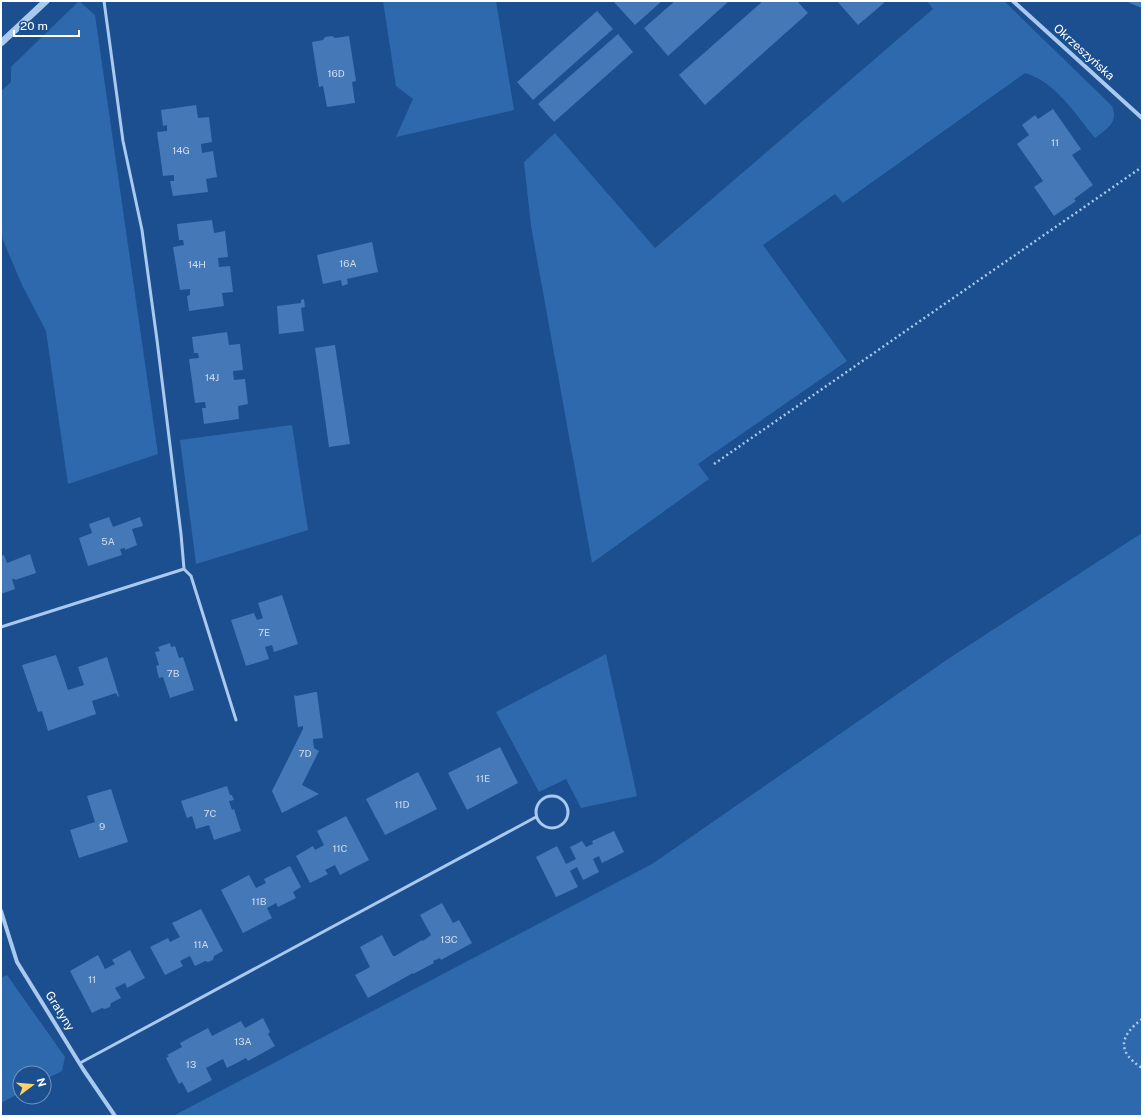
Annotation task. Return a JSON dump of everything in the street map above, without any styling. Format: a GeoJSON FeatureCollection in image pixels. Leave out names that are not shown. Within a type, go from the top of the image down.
{"type":"FeatureCollection","features":[{"type":"Feature","properties":{"kind":"street"},"geometry":{"type":"LineString","coordinates":[[1,44],[46,1]]}},
{"type":"Feature","properties":{"kind":"street","name":"Okrzeszyńska"},"geometry":{"type":"LineString","coordinates":[[1013,1],[1142,118]]}},
{"type":"Feature","properties":{"kind":"street","name":"Gratyny"},"geometry":{"type":"LineString","coordinates":[[1,911],[17,962],[80,1063],[116,1116]]}},
{"type":"Feature","properties":{"kind":"lane"},"geometry":{"type":"LineString","coordinates":[[104,1],[123,141],[142,230],[153,308],[184,569],[191,576],[236,720]]}},
{"type":"Feature","properties":{"kind":"lane"},"geometry":{"type":"LineString","coordinates":[[1,627],[184,569]]}},
{"type":"Feature","properties":{"kind":"lane"},"geometry":{"type":"LineString","coordinates":[[551,795],[559,797],[565,802],[568,808],[565,821],[561,826],[554,828],[546,828],[540,824],[536,817],[535,810],[538,802],[544,797],[551,795]]}},
{"type":"Feature","properties":{"kind":"lane"},"geometry":{"type":"LineString","coordinates":[[80,1063],[536,817]]}},
{"type":"Feature","properties":{"kind":"path"},"geometry":{"type":"LineString","coordinates":[[714,464],[1142,167]]}},
{"type":"Feature","properties":{"kind":"path"},"geometry":{"type":"LineString","coordinates":[[1142,1019],[1128,1030],[1124,1047],[1130,1060],[1142,1068]]}},
{"type":"Feature","properties":{"kind":"shaded area"},"geometry":{"type":"Polygon","coordinates":[[[79,1],[95,15],[158,454],[68,484],[46,331],[22,285],[3,240],[1,227],[1,91],[11,82],[11,67],[79,1]]]}},
{"type":"Feature","properties":{"kind":"shaded area"},"geometry":{"type":"Polygon","coordinates":[[[383,1],[496,1],[514,110],[396,137],[413,99],[396,86],[383,1]]]}},
{"type":"Feature","properties":{"kind":"shaded area"},"geometry":{"type":"Polygon","coordinates":[[[927,1],[1004,1],[1112,106],[1114,116],[1111,125],[1095,138],[1072,109],[1055,91],[1036,77],[1025,73],[843,203],[835,194],[763,245],[847,361],[698,464],[709,479],[592,563],[531,226],[524,162],[555,133],[655,248],[933,9],[927,1]]]}},
{"type":"Feature","properties":{"kind":"shaded area"},"geometry":{"type":"Polygon","coordinates":[[[292,425],[308,530],[196,564],[180,440],[292,425]]]}},
{"type":"Feature","properties":{"kind":"shaded area"},"geometry":{"type":"Polygon","coordinates":[[[1142,533],[1142,1116],[173,1116],[652,864],[951,657],[1142,533]]]}},
{"type":"Feature","properties":{"kind":"shaded area"},"geometry":{"type":"Polygon","coordinates":[[[606,654],[637,796],[581,808],[566,779],[539,792],[496,712],[606,654]]]}},
{"type":"Feature","properties":{"kind":"shaded area"},"geometry":{"type":"Polygon","coordinates":[[[7,975],[65,1057],[62,1071],[52,1076],[52,1065],[12,1065],[12,1097],[1,1103],[1,978],[7,975]]]}},
{"type":"Feature","properties":{"kind":"building"},"geometry":{"type":"Polygon","coordinates":[[[613,1],[662,1],[635,25],[613,1]]]}},
{"type":"Feature","properties":{"kind":"building"},"geometry":{"type":"Polygon","coordinates":[[[675,1],[729,1],[668,56],[644,28],[675,1]]]}},
{"type":"Feature","properties":{"kind":"building"},"geometry":{"type":"Polygon","coordinates":[[[763,1],[797,1],[808,13],[705,105],[679,75],[763,1]]]}},
{"type":"Feature","properties":{"kind":"building"},"geometry":{"type":"Polygon","coordinates":[[[837,1],[883,1],[884,3],[858,25],[837,1]]]}},
{"type":"Feature","properties":{"kind":"building"},"geometry":{"type":"Polygon","coordinates":[[[1125,1],[1142,1],[1142,8],[1125,1]]]}},
{"type":"Feature","properties":{"kind":"building"},"geometry":{"type":"Polygon","coordinates":[[[597,11],[613,29],[533,100],[517,82],[597,11]]]}},
{"type":"Feature","properties":{"kind":"building"},"geometry":{"type":"Polygon","coordinates":[[[618,34],[633,52],[554,122],[538,104],[618,34]]]}},
{"type":"Feature","properties":{"kind":"building"},"geometry":{"type":"Polygon","coordinates":[[[332,36],[335,38],[349,36],[356,81],[352,82],[355,103],[327,107],[323,86],[319,87],[312,42],[323,40],[325,37],[332,36]]]}},
{"type":"Feature","properties":{"kind":"building"},"geometry":{"type":"Polygon","coordinates":[[[196,105],[198,118],[209,117],[212,142],[201,144],[202,153],[213,151],[217,177],[206,179],[208,192],[173,196],[170,181],[174,181],[174,175],[163,176],[157,132],[167,131],[167,125],[163,126],[161,110],[196,105]]]}},
{"type":"Feature","properties":{"kind":"building"},"geometry":{"type":"Polygon","coordinates":[[[1053,109],[1081,149],[1072,155],[1093,185],[1074,199],[1076,201],[1054,216],[1034,187],[1043,181],[1017,144],[1029,135],[1022,125],[1035,115],[1038,119],[1053,109]]]}},
{"type":"Feature","properties":{"kind":"building"},"geometry":{"type":"Polygon","coordinates":[[[212,220],[214,233],[225,231],[228,257],[218,258],[219,267],[230,266],[233,292],[222,293],[224,306],[189,311],[187,296],[190,295],[190,289],[180,290],[173,247],[184,245],[183,240],[179,240],[177,224],[212,220]]]}},
{"type":"Feature","properties":{"kind":"building"},"geometry":{"type":"Polygon","coordinates":[[[372,242],[378,272],[347,279],[348,284],[342,286],[341,280],[323,284],[317,255],[372,242]]]}},
{"type":"Feature","properties":{"kind":"building"},"geometry":{"type":"Polygon","coordinates":[[[304,299],[305,307],[301,308],[304,331],[279,334],[277,306],[301,303],[301,300],[304,299]]]}},
{"type":"Feature","properties":{"kind":"building"},"geometry":{"type":"Polygon","coordinates":[[[227,332],[229,345],[240,344],[243,370],[233,371],[234,380],[245,379],[248,404],[238,406],[239,419],[204,424],[202,408],[206,408],[205,402],[195,403],[189,359],[199,358],[198,353],[194,353],[192,337],[227,332]]]}},
{"type":"Feature","properties":{"kind":"building"},"geometry":{"type":"Polygon","coordinates":[[[335,345],[350,444],[329,447],[315,348],[335,345]]]}},
{"type":"Feature","properties":{"kind":"building"},"geometry":{"type":"Polygon","coordinates":[[[109,517],[113,527],[140,517],[143,526],[132,529],[137,545],[125,550],[125,548],[120,549],[122,555],[88,566],[79,538],[92,533],[89,524],[109,517]]]}},
{"type":"Feature","properties":{"kind":"building"},"geometry":{"type":"Polygon","coordinates":[[[30,554],[36,573],[15,580],[12,579],[15,589],[1,594],[1,556],[4,555],[7,563],[30,554]]]}},
{"type":"Feature","properties":{"kind":"building"},"geometry":{"type":"Polygon","coordinates":[[[282,595],[298,644],[274,652],[272,645],[265,647],[269,659],[246,666],[231,620],[254,613],[257,620],[263,618],[258,603],[282,595]]]}},
{"type":"Feature","properties":{"kind":"building"},"geometry":{"type":"Polygon","coordinates":[[[170,643],[171,647],[175,646],[179,658],[183,657],[194,690],[170,698],[163,677],[159,678],[156,666],[159,665],[155,652],[160,651],[158,647],[170,643]]]}},
{"type":"Feature","properties":{"kind":"building"},"geometry":{"type":"Polygon","coordinates":[[[56,655],[68,690],[84,685],[78,667],[107,657],[119,696],[118,697],[116,693],[92,701],[96,714],[48,731],[42,711],[38,712],[22,665],[56,655]]]}},
{"type":"Feature","properties":{"kind":"building"},"geometry":{"type":"Polygon","coordinates":[[[317,692],[323,738],[313,739],[314,748],[319,751],[302,785],[319,794],[282,813],[272,791],[303,729],[303,726],[298,727],[294,695],[296,696],[317,692]]]}},
{"type":"Feature","properties":{"kind":"building"},"geometry":{"type":"Polygon","coordinates":[[[500,747],[518,783],[467,810],[448,773],[500,747]]]}},
{"type":"Feature","properties":{"kind":"building"},"geometry":{"type":"Polygon","coordinates":[[[418,772],[437,809],[385,835],[366,799],[418,772]]]}},
{"type":"Feature","properties":{"kind":"building"},"geometry":{"type":"Polygon","coordinates":[[[227,786],[230,795],[232,795],[234,800],[229,801],[232,810],[234,809],[241,831],[214,840],[209,825],[196,829],[192,816],[187,818],[181,801],[227,786]]]}},
{"type":"Feature","properties":{"kind":"building"},"geometry":{"type":"Polygon","coordinates":[[[111,789],[128,842],[79,858],[70,830],[95,822],[87,796],[111,789]]]}},
{"type":"Feature","properties":{"kind":"building"},"geometry":{"type":"Polygon","coordinates":[[[346,816],[369,860],[340,875],[335,865],[325,870],[328,874],[310,883],[296,856],[313,846],[315,850],[324,845],[317,831],[346,816]]]}},
{"type":"Feature","properties":{"kind":"building"},"geometry":{"type":"Polygon","coordinates":[[[614,831],[624,852],[602,863],[599,856],[593,859],[599,872],[583,880],[577,867],[570,871],[578,887],[556,897],[536,857],[557,846],[566,864],[576,859],[570,847],[582,841],[586,847],[593,844],[592,841],[614,831]]]}},
{"type":"Feature","properties":{"kind":"building"},"geometry":{"type":"Polygon","coordinates":[[[290,866],[301,887],[293,892],[296,898],[278,907],[276,903],[267,908],[272,918],[243,933],[221,890],[249,875],[256,888],[266,883],[264,879],[290,866]]]}},
{"type":"Feature","properties":{"kind":"building"},"geometry":{"type":"Polygon","coordinates":[[[442,903],[453,923],[459,920],[472,943],[441,960],[440,958],[433,961],[434,963],[368,998],[355,975],[370,967],[360,947],[382,935],[393,956],[395,956],[422,940],[423,941],[431,935],[420,915],[442,903]]]}},
{"type":"Feature","properties":{"kind":"building"},"geometry":{"type":"Polygon","coordinates":[[[201,909],[223,951],[214,956],[213,960],[208,962],[205,961],[195,966],[190,956],[180,961],[183,966],[165,975],[150,947],[168,938],[170,942],[180,937],[172,923],[201,909]]]}},
{"type":"Feature","properties":{"kind":"building"},"geometry":{"type":"Polygon","coordinates":[[[130,950],[145,978],[127,988],[125,983],[115,988],[121,998],[111,1003],[110,1007],[105,1009],[102,1008],[92,1013],[70,971],[98,955],[105,969],[115,964],[112,960],[130,950]]]}},
{"type":"Feature","properties":{"kind":"building"},"geometry":{"type":"Polygon","coordinates":[[[263,1018],[270,1032],[268,1034],[275,1046],[248,1061],[246,1058],[227,1068],[223,1059],[206,1068],[212,1080],[188,1093],[182,1082],[179,1084],[166,1058],[169,1056],[167,1055],[182,1047],[180,1043],[208,1028],[212,1036],[241,1021],[245,1028],[263,1018]]]}}]}
